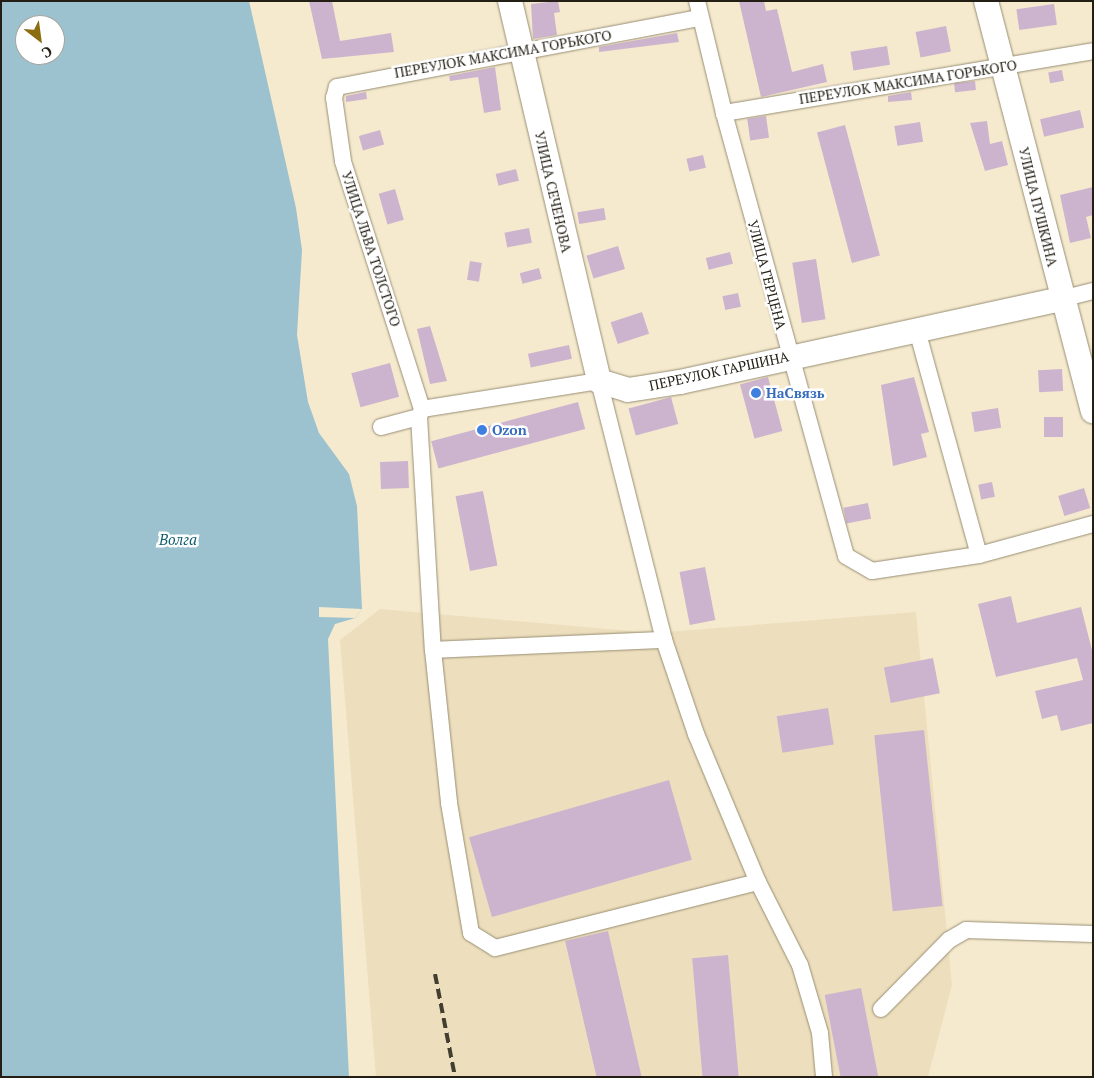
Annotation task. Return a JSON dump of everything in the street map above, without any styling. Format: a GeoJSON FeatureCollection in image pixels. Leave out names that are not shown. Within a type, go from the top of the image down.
{"type":"FeatureCollection","features":[{"type":"Feature","properties":{"kind":"main road","name":"УЛИЦА СЕЧЕНОВА"},"geometry":{"type":"LineString","coordinates":[[510,1],[599,381]]}},
{"type":"Feature","properties":{"kind":"main road","name":"УЛИЦА ПУШКИНА"},"geometry":{"type":"LineString","coordinates":[[986,1],[1093,412]]}},
{"type":"Feature","properties":{"kind":"main road","name":"ПЕРЕУЛОК ГАРШИНА"},"geometry":{"type":"LineString","coordinates":[[599,381],[628,390],[1062,298]]}},
{"type":"Feature","properties":{"kind":"street","name":"УЛИЦА ГЕРЦЕНА"},"geometry":{"type":"LineString","coordinates":[[698,1],[700,18],[724,113],[842,548],[853,564],[872,570],[979,555]]}},
{"type":"Feature","properties":{"kind":"street","name":"ПЕРЕУЛОК МАКСИМА ГОРЬКОГО"},"geometry":{"type":"LineString","coordinates":[[337,87],[700,18]]}},
{"type":"Feature","properties":{"kind":"street","name":"ПЕРЕУЛОК МАКСИМА ГОРЬКОГО"},"geometry":{"type":"LineString","coordinates":[[724,113],[1093,51]]}},
{"type":"Feature","properties":{"kind":"street","name":"УЛИЦА ЛЬВА ТОЛСТОГО"},"geometry":{"type":"LineString","coordinates":[[337,87],[334,98],[343,161],[420,413],[433,650],[448,803],[468,924],[478,941],[495,948],[758,882]]}},
{"type":"Feature","properties":{"kind":"street"},"geometry":{"type":"LineString","coordinates":[[1062,298],[1093,290]]}},
{"type":"Feature","properties":{"kind":"street"},"geometry":{"type":"LineString","coordinates":[[917,330],[979,555],[1093,524]]}},
{"type":"Feature","properties":{"kind":"street","name":"ПЕРЕУЛОК ГАРШИНА"},"geometry":{"type":"LineString","coordinates":[[381,427],[420,413],[599,381]]}},
{"type":"Feature","properties":{"kind":"street"},"geometry":{"type":"LineString","coordinates":[[599,381],[664,640],[696,734],[758,882],[800,965],[820,1033],[824,1077]]}},
{"type":"Feature","properties":{"kind":"street"},"geometry":{"type":"LineString","coordinates":[[433,650],[576,645],[617,639],[664,640]]}},
{"type":"Feature","properties":{"kind":"street"},"geometry":{"type":"LineString","coordinates":[[881,1009],[950,940],[966,930],[1093,934]]}},
{"type":"Feature","properties":{"kind":"shaded area"},"geometry":{"type":"Polygon","coordinates":[[[380,609],[654,633],[916,612],[952,985],[928,1077],[376,1077],[340,640],[380,609]]]}},
{"type":"Feature","properties":{"kind":"water","name":"Волга"},"geometry":{"type":"Polygon","coordinates":[[[1,1],[249,1],[296,208],[302,250],[297,335],[308,402],[319,433],[349,474],[357,506],[362,609],[355,618],[335,624],[328,639],[349,1077],[1,1077],[1,1]]]}},
{"type":"Feature","properties":{"kind":"pier"},"geometry":{"type":"Polygon","coordinates":[[[319,607],[362,609],[355,618],[319,617],[319,607]]]}},
{"type":"Feature","properties":{"kind":"building"},"geometry":{"type":"Polygon","coordinates":[[[309,1],[332,1],[340,41],[391,33],[394,52],[322,59],[309,1]]]}},
{"type":"Feature","properties":{"kind":"building"},"geometry":{"type":"Polygon","coordinates":[[[558,1],[560,12],[554,13],[557,35],[533,39],[531,4],[558,1]]]}},
{"type":"Feature","properties":{"kind":"building"},"geometry":{"type":"Polygon","coordinates":[[[739,1],[764,1],[766,11],[777,9],[792,72],[823,64],[827,82],[761,97],[739,1]]]}},
{"type":"Feature","properties":{"kind":"building"},"geometry":{"type":"Polygon","coordinates":[[[1054,4],[1057,25],[1019,30],[1016,9],[1054,4]]]}},
{"type":"Feature","properties":{"kind":"building"},"geometry":{"type":"Polygon","coordinates":[[[946,26],[951,52],[921,57],[916,32],[946,26]]]}},
{"type":"Feature","properties":{"kind":"building"},"geometry":{"type":"Polygon","coordinates":[[[677,33],[679,42],[599,52],[599,47],[677,33]]]}},
{"type":"Feature","properties":{"kind":"building"},"geometry":{"type":"Polygon","coordinates":[[[887,46],[890,65],[853,71],[850,52],[887,46]]]}},
{"type":"Feature","properties":{"kind":"building"},"geometry":{"type":"Polygon","coordinates":[[[495,67],[501,110],[484,113],[478,77],[450,81],[449,76],[495,67]]]}},
{"type":"Feature","properties":{"kind":"building"},"geometry":{"type":"Polygon","coordinates":[[[1062,70],[1064,81],[1050,83],[1048,72],[1062,70]]]}},
{"type":"Feature","properties":{"kind":"building"},"geometry":{"type":"Polygon","coordinates":[[[975,81],[976,90],[955,92],[954,83],[975,81]]]}},
{"type":"Feature","properties":{"kind":"building"},"geometry":{"type":"Polygon","coordinates":[[[366,92],[367,99],[346,102],[346,96],[366,92]]]}},
{"type":"Feature","properties":{"kind":"building"},"geometry":{"type":"Polygon","coordinates":[[[911,92],[912,100],[888,102],[888,96],[911,92]]]}},
{"type":"Feature","properties":{"kind":"building"},"geometry":{"type":"Polygon","coordinates":[[[1080,110],[1084,128],[1044,137],[1040,119],[1080,110]]]}},
{"type":"Feature","properties":{"kind":"building"},"geometry":{"type":"Polygon","coordinates":[[[766,116],[769,138],[750,140],[747,119],[766,116]]]}},
{"type":"Feature","properties":{"kind":"building"},"geometry":{"type":"Polygon","coordinates":[[[987,121],[990,144],[1002,141],[1008,165],[985,171],[970,123],[987,121]]]}},
{"type":"Feature","properties":{"kind":"building"},"geometry":{"type":"Polygon","coordinates":[[[920,122],[923,142],[897,146],[894,126],[920,122]]]}},
{"type":"Feature","properties":{"kind":"building"},"geometry":{"type":"Polygon","coordinates":[[[845,125],[880,255],[852,263],[817,133],[845,125]]]}},
{"type":"Feature","properties":{"kind":"building"},"geometry":{"type":"Polygon","coordinates":[[[380,130],[384,144],[363,150],[359,136],[380,130]]]}},
{"type":"Feature","properties":{"kind":"building"},"geometry":{"type":"Polygon","coordinates":[[[703,155],[706,168],[689,171],[686,159],[703,155]]]}},
{"type":"Feature","properties":{"kind":"building"},"geometry":{"type":"Polygon","coordinates":[[[516,169],[519,181],[499,186],[496,174],[516,169]]]}},
{"type":"Feature","properties":{"kind":"building"},"geometry":{"type":"Polygon","coordinates":[[[1093,187],[1093,215],[1086,217],[1091,238],[1070,243],[1060,195],[1093,187]]]}},
{"type":"Feature","properties":{"kind":"building"},"geometry":{"type":"Polygon","coordinates":[[[395,189],[404,220],[387,224],[379,194],[395,189]]]}},
{"type":"Feature","properties":{"kind":"building"},"geometry":{"type":"Polygon","coordinates":[[[604,208],[606,220],[579,224],[577,212],[604,208]]]}},
{"type":"Feature","properties":{"kind":"building"},"geometry":{"type":"Polygon","coordinates":[[[529,228],[532,243],[507,247],[504,233],[529,228]]]}},
{"type":"Feature","properties":{"kind":"building"},"geometry":{"type":"Polygon","coordinates":[[[618,246],[625,269],[593,279],[586,256],[618,246]]]}},
{"type":"Feature","properties":{"kind":"building"},"geometry":{"type":"Polygon","coordinates":[[[730,252],[733,264],[709,270],[706,258],[730,252]]]}},
{"type":"Feature","properties":{"kind":"building"},"geometry":{"type":"Polygon","coordinates":[[[816,259],[826,319],[802,323],[792,263],[816,259]]]}},
{"type":"Feature","properties":{"kind":"building"},"geometry":{"type":"Polygon","coordinates":[[[470,261],[482,263],[479,282],[467,280],[470,261]]]}},
{"type":"Feature","properties":{"kind":"building"},"geometry":{"type":"Polygon","coordinates":[[[539,268],[542,279],[523,284],[520,273],[539,268]]]}},
{"type":"Feature","properties":{"kind":"building"},"geometry":{"type":"Polygon","coordinates":[[[738,293],[741,307],[725,310],[722,296],[738,293]]]}},
{"type":"Feature","properties":{"kind":"building"},"geometry":{"type":"Polygon","coordinates":[[[642,312],[649,334],[618,344],[611,322],[642,312]]]}},
{"type":"Feature","properties":{"kind":"building"},"geometry":{"type":"Polygon","coordinates":[[[430,326],[447,381],[430,384],[417,329],[430,326]]]}},
{"type":"Feature","properties":{"kind":"building"},"geometry":{"type":"Polygon","coordinates":[[[569,345],[572,359],[531,367],[528,354],[569,345]]]}},
{"type":"Feature","properties":{"kind":"building"},"geometry":{"type":"Polygon","coordinates":[[[390,363],[399,397],[360,407],[351,373],[390,363]]]}},
{"type":"Feature","properties":{"kind":"building"},"geometry":{"type":"Polygon","coordinates":[[[1062,369],[1063,391],[1039,392],[1038,370],[1062,369]]]}},
{"type":"Feature","properties":{"kind":"building"},"geometry":{"type":"Polygon","coordinates":[[[768,377],[782,431],[754,439],[740,385],[768,377]]]}},
{"type":"Feature","properties":{"kind":"building"},"geometry":{"type":"Polygon","coordinates":[[[914,377],[929,432],[921,434],[927,457],[893,466],[881,385],[914,377]]]}},
{"type":"Feature","properties":{"kind":"building"},"geometry":{"type":"Polygon","coordinates":[[[671,397],[678,424],[636,435],[628,408],[671,397]]]}},
{"type":"Feature","properties":{"kind":"building"},"geometry":{"type":"Polygon","coordinates":[[[578,402],[585,429],[438,468],[431,441],[578,402]]]}},
{"type":"Feature","properties":{"kind":"building"},"geometry":{"type":"Polygon","coordinates":[[[998,408],[1001,428],[974,432],[971,412],[998,408]]]}},
{"type":"Feature","properties":{"kind":"building"},"geometry":{"type":"Polygon","coordinates":[[[1044,417],[1063,417],[1063,437],[1044,437],[1044,417]]]}},
{"type":"Feature","properties":{"kind":"building"},"geometry":{"type":"Polygon","coordinates":[[[408,461],[409,488],[381,489],[380,462],[408,461]]]}},
{"type":"Feature","properties":{"kind":"building"},"geometry":{"type":"Polygon","coordinates":[[[992,482],[995,497],[981,499],[978,485],[992,482]]]}},
{"type":"Feature","properties":{"kind":"building"},"geometry":{"type":"Polygon","coordinates":[[[1084,488],[1090,508],[1064,516],[1058,496],[1084,488]]]}},
{"type":"Feature","properties":{"kind":"building"},"geometry":{"type":"Polygon","coordinates":[[[483,491],[498,566],[470,571],[456,496],[483,491]]]}},
{"type":"Feature","properties":{"kind":"building"},"geometry":{"type":"Polygon","coordinates":[[[868,503],[871,519],[847,523],[843,508],[868,503]]]}},
{"type":"Feature","properties":{"kind":"building"},"geometry":{"type":"Polygon","coordinates":[[[705,567],[715,620],[690,625],[679,572],[705,567]]]}},
{"type":"Feature","properties":{"kind":"building"},"geometry":{"type":"Polygon","coordinates":[[[1011,596],[1017,623],[1081,607],[1093,654],[1093,723],[1061,731],[1057,715],[1042,719],[1035,691],[1083,680],[1077,658],[996,677],[978,604],[1011,596]]]}},
{"type":"Feature","properties":{"kind":"building"},"geometry":{"type":"Polygon","coordinates":[[[933,658],[940,693],[891,703],[884,668],[933,658]]]}},
{"type":"Feature","properties":{"kind":"building"},"geometry":{"type":"Polygon","coordinates":[[[828,708],[834,745],[782,753],[777,716],[828,708]]]}},
{"type":"Feature","properties":{"kind":"building"},"geometry":{"type":"Polygon","coordinates":[[[924,730],[943,906],[893,911],[874,735],[924,730]]]}},
{"type":"Feature","properties":{"kind":"building"},"geometry":{"type":"Polygon","coordinates":[[[669,780],[692,860],[492,917],[469,837],[669,780]]]}},
{"type":"Feature","properties":{"kind":"building"},"geometry":{"type":"Polygon","coordinates":[[[608,931],[642,1077],[597,1077],[565,941],[608,931]]]}},
{"type":"Feature","properties":{"kind":"building"},"geometry":{"type":"Polygon","coordinates":[[[728,955],[739,1077],[703,1077],[692,958],[728,955]]]}},
{"type":"Feature","properties":{"kind":"building"},"geometry":{"type":"Polygon","coordinates":[[[861,988],[878,1077],[841,1077],[825,995],[861,988]]]}},
{"type":"Feature","properties":{"kind":"railway"},"geometry":{"type":"LineString","coordinates":[[435,974],[455,1077]]}},
{"type":"Feature","properties":{"kind":"place","name":"НаСвязь"},"geometry":{"type":"Point","coordinates":[756,393]}},
{"type":"Feature","properties":{"kind":"place","name":"Ozon"},"geometry":{"type":"Point","coordinates":[482,430]}}]}
